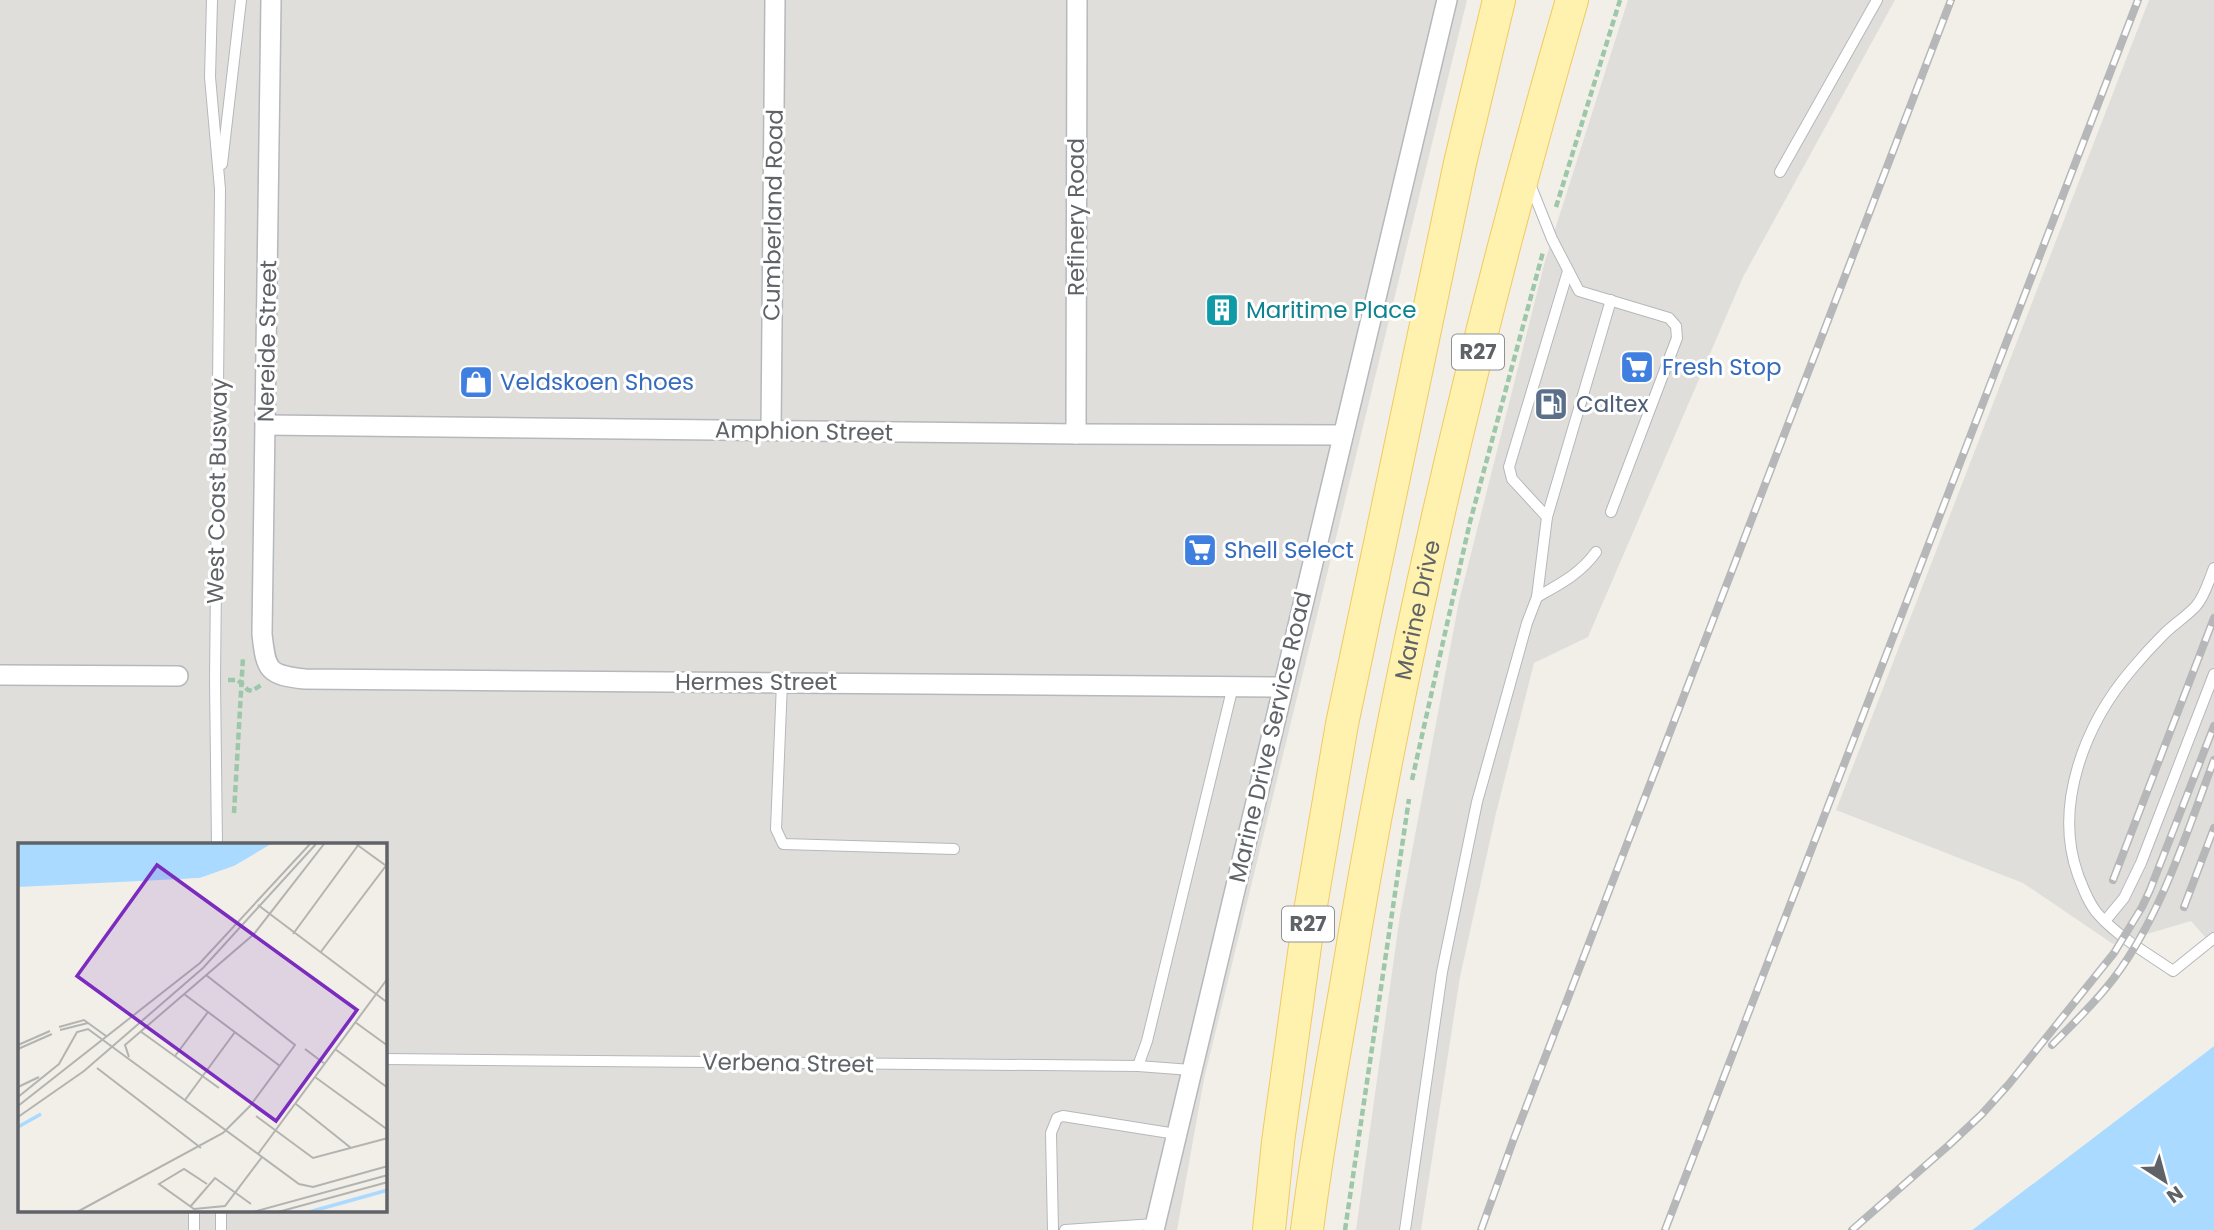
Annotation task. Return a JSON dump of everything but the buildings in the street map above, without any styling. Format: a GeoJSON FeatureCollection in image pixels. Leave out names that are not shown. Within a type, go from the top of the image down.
{"type":"FeatureCollection","features":[{"type":"Feature","properties":{"kind":"main road","name":"R27"},"geometry":{"type":"LineString","coordinates":[[1269,1230],[1278,1142],[1307,930],[1342,724],[1460,163],[1499,0]]}},
{"type":"Feature","properties":{"kind":"main road","name":"Marine Drive"},"geometry":{"type":"LineString","coordinates":[[1307,1230],[1388,744],[1433,537],[1524,168],[1572,0]]}},
{"type":"Feature","properties":{"kind":"street","name":"Nereide Street"},"geometry":{"type":"LineString","coordinates":[[271,0],[262,634],[269,666],[280,676]]}},
{"type":"Feature","properties":{"kind":"street","name":"Cumberland Road"},"geometry":{"type":"LineString","coordinates":[[771,430],[775,0]]}},
{"type":"Feature","properties":{"kind":"street","name":"Refinery Road"},"geometry":{"type":"LineString","coordinates":[[1076,434],[1077,0]]}},
{"type":"Feature","properties":{"kind":"street","name":"Marine Drive Service Road"},"geometry":{"type":"LineString","coordinates":[[1154,1227],[1447,0]]}},
{"type":"Feature","properties":{"kind":"street","name":"Amphion Street"},"geometry":{"type":"LineString","coordinates":[[266,425],[1343,435]]}},
{"type":"Feature","properties":{"kind":"street"},"geometry":{"type":"LineString","coordinates":[[0,675],[178,676]]}},
{"type":"Feature","properties":{"kind":"street","name":"Hermes Street"},"geometry":{"type":"LineString","coordinates":[[280,676],[318,679],[1282,687]]}},
{"type":"Feature","properties":{"kind":"lane","name":"West Coast Busway"},"geometry":{"type":"LineString","coordinates":[[212,0],[210,77],[220,189],[216,843]]}},
{"type":"Feature","properties":{"kind":"lane","name":"West Coast Busway"},"geometry":{"type":"LineString","coordinates":[[220,189],[241,0]]}},
{"type":"Feature","properties":{"kind":"lane"},"geometry":{"type":"LineString","coordinates":[[1780,172],[1877,0]]}},
{"type":"Feature","properties":{"kind":"lane"},"geometry":{"type":"LineString","coordinates":[[1524,168],[1552,239],[1579,290],[1669,318],[1676,326],[1677,338],[1611,512]]}},
{"type":"Feature","properties":{"kind":"lane"},"geometry":{"type":"LineString","coordinates":[[1547,517],[1512,479],[1509,467],[1568,271]]}},
{"type":"Feature","properties":{"kind":"lane"},"geometry":{"type":"LineString","coordinates":[[1405,1230],[1442,972],[1477,802],[1527,623],[1537,597],[1547,517],[1611,300]]}},
{"type":"Feature","properties":{"kind":"lane"},"geometry":{"type":"LineString","coordinates":[[1537,597],[1570,579],[1585,567],[1596,552]]}},
{"type":"Feature","properties":{"kind":"lane"},"geometry":{"type":"LineString","coordinates":[[2214,568],[2197,605],[2164,634],[2104,707],[2077,767],[2069,801],[2068,829],[2072,857],[2085,894],[2095,911],[2124,938],[2173,971],[2214,939]]}},
{"type":"Feature","properties":{"kind":"lane"},"geometry":{"type":"LineString","coordinates":[[2105,921],[2124,898],[2141,863],[2214,674]]}},
{"type":"Feature","properties":{"kind":"lane"},"geometry":{"type":"LineString","coordinates":[[782,682],[776,830],[783,844],[954,849]]}},
{"type":"Feature","properties":{"kind":"lane"},"geometry":{"type":"LineString","coordinates":[[1138,1066],[1147,1041],[1233,686]]}},
{"type":"Feature","properties":{"kind":"lane","name":"West Coast Busway"},"geometry":{"type":"LineString","coordinates":[[211,843],[215,792]]}},
{"type":"Feature","properties":{"kind":"lane","name":"Verbena Street"},"geometry":{"type":"LineString","coordinates":[[387,1059],[1138,1066],[1191,1070]]}},
{"type":"Feature","properties":{"kind":"lane"},"geometry":{"type":"LineString","coordinates":[[1053,1230],[1051,1133],[1057,1118],[1063,1116],[1176,1134]]}},
{"type":"Feature","properties":{"kind":"lane"},"geometry":{"type":"LineString","coordinates":[[194,1212],[194,1230]]}},
{"type":"Feature","properties":{"kind":"lane"},"geometry":{"type":"LineString","coordinates":[[221,1212],[221,1230]]}},
{"type":"Feature","properties":{"kind":"lane"},"geometry":{"type":"LineString","coordinates":[[1065,1230],[1154,1227]]}},
{"type":"Feature","properties":{"kind":"path"},"geometry":{"type":"LineString","coordinates":[[1345,1230],[1410,790],[1470,522],[1542,255],[1620,0]]}},
{"type":"Feature","properties":{"kind":"path"},"geometry":{"type":"LineString","coordinates":[[231,680],[239,680],[243,687]]}},
{"type":"Feature","properties":{"kind":"shaded area"},"geometry":{"type":"Polygon","coordinates":[[[0,0],[1467,0],[1204,1079],[1177,1230],[0,1230],[0,0]]]}},
{"type":"Feature","properties":{"kind":"shaded area"},"geometry":{"type":"Polygon","coordinates":[[[1628,0],[1895,0],[1743,277],[1588,637],[1534,663],[1496,813],[1460,977],[1421,1230],[1356,1230],[1400,915],[1459,601],[1545,261],[1628,0]]]}},
{"type":"Feature","properties":{"kind":"shaded area"},"geometry":{"type":"Polygon","coordinates":[[[2149,0],[2214,0],[2214,947],[2191,921],[2113,944],[2023,883],[1836,810],[2149,0]]]}},
{"type":"Feature","properties":{"kind":"water"},"geometry":{"type":"Polygon","coordinates":[[[2214,1046],[2214,1230],[1972,1230],[2214,1046]]]}},
{"type":"Feature","properties":{"kind":"pier"},"geometry":{"type":"Polygon","coordinates":[[[2214,1042],[2214,1046],[1972,1230],[1968,1230],[2214,1042]]]}},
{"type":"Feature","properties":{"kind":"railway"},"geometry":{"type":"LineString","coordinates":[[1481,1230],[1951,0]]}},
{"type":"Feature","properties":{"kind":"railway"},"geometry":{"type":"LineString","coordinates":[[1665,1230],[2138,0]]}},
{"type":"Feature","properties":{"kind":"railway"},"geometry":{"type":"LineString","coordinates":[[2113,880],[2214,618]]}},
{"type":"Feature","properties":{"kind":"railway"},"geometry":{"type":"LineString","coordinates":[[1852,1230],[1982,1114],[2114,953],[2150,890],[2214,726]]}},
{"type":"Feature","properties":{"kind":"railway"},"geometry":{"type":"LineString","coordinates":[[2052,1045],[2107,987],[2146,927],[2172,873],[2214,760]]}},
{"type":"Feature","properties":{"kind":"railway"},"geometry":{"type":"LineString","coordinates":[[2184,907],[2214,828]]}},
{"type":"Feature","properties":{"kind":"place","name":"Maritime Place"},"geometry":{"type":"Point","coordinates":[1222,310]}},
{"type":"Feature","properties":{"kind":"place","name":"Fresh Stop"},"geometry":{"type":"Point","coordinates":[1637,367]}},
{"type":"Feature","properties":{"kind":"place","name":"Veldskoen Shoes"},"geometry":{"type":"Point","coordinates":[476,382]}},
{"type":"Feature","properties":{"kind":"place","name":"Caltex"},"geometry":{"type":"Point","coordinates":[1551,404]}},
{"type":"Feature","properties":{"kind":"place","name":"Shell Select"},"geometry":{"type":"Point","coordinates":[1200,550]}}]}
